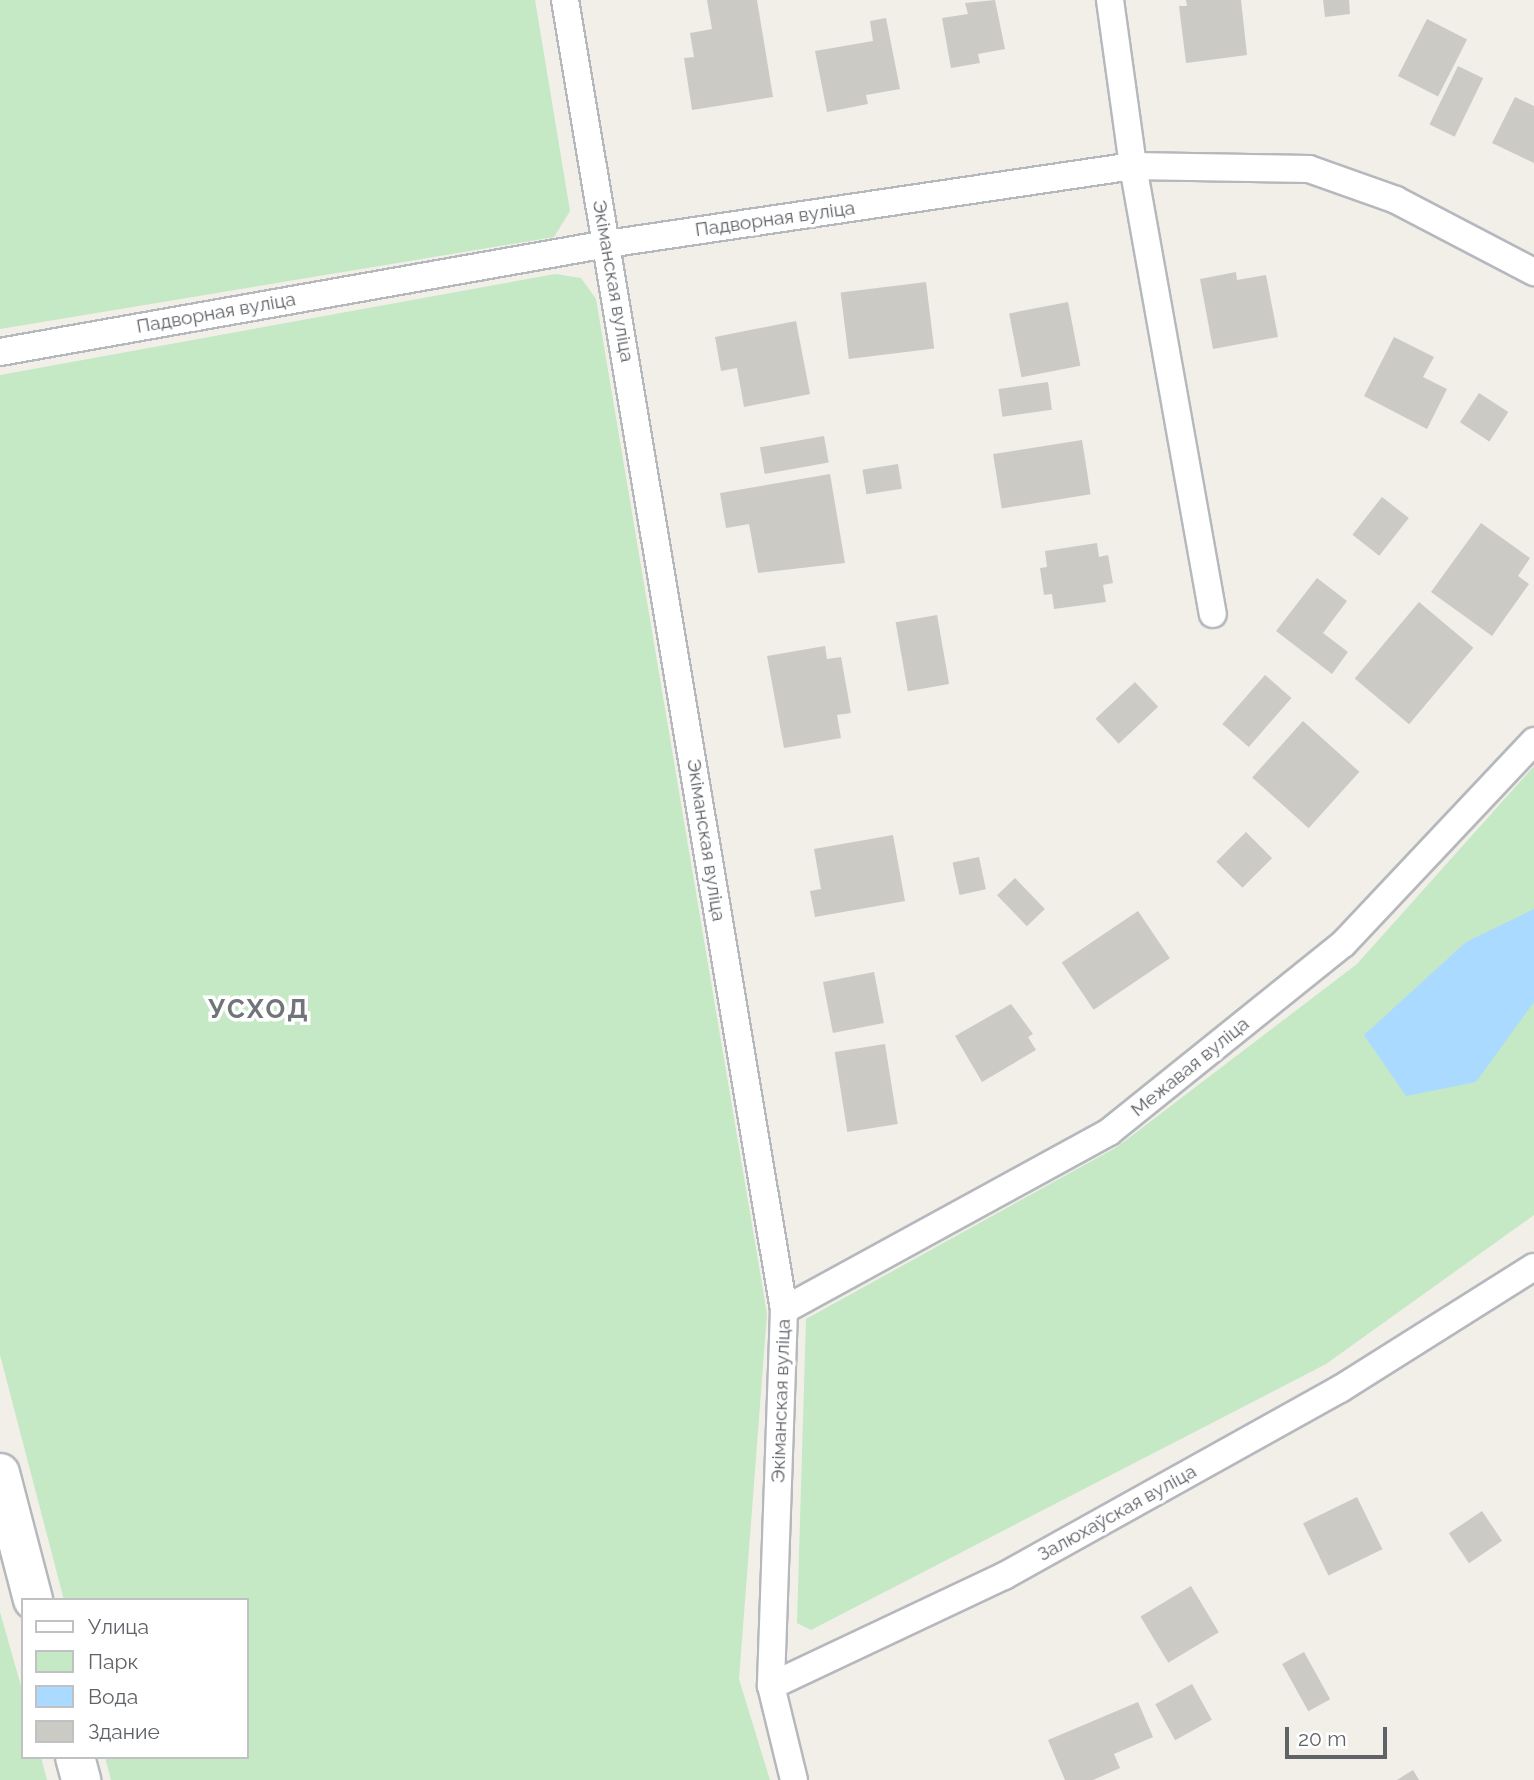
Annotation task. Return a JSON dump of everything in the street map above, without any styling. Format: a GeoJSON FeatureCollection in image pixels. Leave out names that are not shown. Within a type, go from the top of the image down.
{"type":"FeatureCollection","features":[{"type":"Feature","properties":{"kind":"main road"},"geometry":{"type":"LineString","coordinates":[[0,1473],[32,1598]]}},
{"type":"Feature","properties":{"kind":"main road"},"geometry":{"type":"LineString","coordinates":[[76,1759],[81,1780]]}},
{"type":"Feature","properties":{"kind":"street","name":"Экіманская вуліца"},"geometry":{"type":"LineString","coordinates":[[565,0],[784,1311],[771,1686]]}},
{"type":"Feature","properties":{"kind":"street"},"geometry":{"type":"LineString","coordinates":[[1110,0],[1133,166],[1213,614]]}},
{"type":"Feature","properties":{"kind":"street","name":"Падворная вуліца"},"geometry":{"type":"LineString","coordinates":[[0,352],[607,244],[1133,166],[1308,169],[1396,200],[1534,272]]}},
{"type":"Feature","properties":{"kind":"street","name":"Межавая вуліца"},"geometry":{"type":"LineString","coordinates":[[784,1311],[1109,1132],[1343,944],[1534,741]]}},
{"type":"Feature","properties":{"kind":"street","name":"Залюхаўская вуліца"},"geometry":{"type":"LineString","coordinates":[[771,1686],[1004,1576],[1340,1390],[1534,1267]]}},
{"type":"Feature","properties":{"kind":"street"},"geometry":{"type":"LineString","coordinates":[[771,1686],[794,1780]]}},
{"type":"Feature","properties":{"kind":"green space"},"geometry":{"type":"Polygon","coordinates":[[[0,0],[535,0],[570,211],[554,237],[0,329],[0,0]]]}},
{"type":"Feature","properties":{"kind":"green space"},"geometry":{"type":"Polygon","coordinates":[[[555,274],[581,278],[596,299],[767,1314],[739,1679],[770,1780],[111,1780],[106,1759],[248,1759],[248,1598],[63,1598],[0,1355],[0,375],[555,274]]]}},
{"type":"Feature","properties":{"kind":"green space"},"geometry":{"type":"Polygon","coordinates":[[[1534,766],[1534,1215],[1326,1364],[811,1630],[797,1623],[806,1319],[1117,1147],[1357,964],[1534,766]]]}},
{"type":"Feature","properties":{"kind":"green space"},"geometry":{"type":"Polygon","coordinates":[[[0,1612],[21,1686],[21,1759],[42,1759],[47,1780],[0,1780],[0,1612]]]}},
{"type":"Feature","properties":{"kind":"water"},"geometry":{"type":"Polygon","coordinates":[[[1534,909],[1534,1002],[1476,1082],[1406,1096],[1364,1035],[1466,942],[1534,909]]]}},
{"type":"Feature","properties":{"kind":"building"},"geometry":{"type":"Polygon","coordinates":[[[707,0],[757,0],[773,97],[692,110],[684,58],[694,57],[690,33],[712,29],[707,0]]]}},
{"type":"Feature","properties":{"kind":"building"},"geometry":{"type":"Polygon","coordinates":[[[995,0],[1005,49],[978,54],[980,63],[951,68],[942,18],[968,14],[965,3],[995,0]]]}},
{"type":"Feature","properties":{"kind":"building"},"geometry":{"type":"Polygon","coordinates":[[[1186,0],[1241,0],[1247,55],[1186,63],[1179,6],[1187,6],[1186,0]]]}},
{"type":"Feature","properties":{"kind":"building"},"geometry":{"type":"Polygon","coordinates":[[[1323,0],[1349,0],[1350,14],[1325,17],[1323,0]]]}},
{"type":"Feature","properties":{"kind":"building"},"geometry":{"type":"Polygon","coordinates":[[[886,18],[900,89],[866,95],[868,104],[827,112],[815,51],[873,41],[870,21],[886,18]]]}},
{"type":"Feature","properties":{"kind":"building"},"geometry":{"type":"Polygon","coordinates":[[[1427,19],[1467,39],[1438,96],[1398,76],[1427,19]]]}},
{"type":"Feature","properties":{"kind":"building"},"geometry":{"type":"Polygon","coordinates":[[[1458,66],[1483,78],[1455,137],[1430,124],[1458,66]]]}},
{"type":"Feature","properties":{"kind":"building"},"geometry":{"type":"Polygon","coordinates":[[[1515,97],[1534,106],[1534,163],[1492,143],[1515,97]]]}},
{"type":"Feature","properties":{"kind":"building"},"geometry":{"type":"Polygon","coordinates":[[[1236,272],[1237,280],[1266,275],[1278,337],[1213,349],[1200,279],[1236,272]]]}},
{"type":"Feature","properties":{"kind":"building"},"geometry":{"type":"Polygon","coordinates":[[[926,282],[934,349],[849,359],[841,292],[926,282]]]}},
{"type":"Feature","properties":{"kind":"building"},"geometry":{"type":"Polygon","coordinates":[[[1068,302],[1080,366],[1022,377],[1009,313],[1068,302]]]}},
{"type":"Feature","properties":{"kind":"building"},"geometry":{"type":"Polygon","coordinates":[[[796,321],[810,394],[744,407],[737,368],[721,371],[715,337],[796,321]]]}},
{"type":"Feature","properties":{"kind":"building"},"geometry":{"type":"Polygon","coordinates":[[[1394,337],[1434,357],[1423,377],[1447,389],[1427,429],[1364,396],[1394,337]]]}},
{"type":"Feature","properties":{"kind":"building"},"geometry":{"type":"Polygon","coordinates":[[[1048,382],[1052,410],[1002,417],[998,389],[1048,382]]]}},
{"type":"Feature","properties":{"kind":"building"},"geometry":{"type":"Polygon","coordinates":[[[1479,393],[1508,412],[1489,441],[1460,422],[1479,393]]]}},
{"type":"Feature","properties":{"kind":"building"},"geometry":{"type":"Polygon","coordinates":[[[824,436],[829,463],[765,474],[760,447],[824,436]]]}},
{"type":"Feature","properties":{"kind":"building"},"geometry":{"type":"Polygon","coordinates":[[[1082,440],[1091,494],[1002,508],[993,454],[1082,440]]]}},
{"type":"Feature","properties":{"kind":"building"},"geometry":{"type":"Polygon","coordinates":[[[898,464],[902,489],[866,494],[862,470],[898,464]]]}},
{"type":"Feature","properties":{"kind":"building"},"geometry":{"type":"Polygon","coordinates":[[[830,474],[845,563],[758,573],[749,524],[726,528],[720,493],[830,474]]]}},
{"type":"Feature","properties":{"kind":"building"},"geometry":{"type":"Polygon","coordinates":[[[1382,497],[1409,518],[1379,556],[1352,535],[1382,497]]]}},
{"type":"Feature","properties":{"kind":"building"},"geometry":{"type":"Polygon","coordinates":[[[1481,523],[1530,558],[1518,576],[1529,584],[1492,636],[1431,592],[1481,523]]]}},
{"type":"Feature","properties":{"kind":"building"},"geometry":{"type":"Polygon","coordinates":[[[1097,543],[1099,557],[1108,555],[1113,583],[1103,585],[1106,602],[1054,609],[1052,594],[1044,595],[1040,568],[1047,567],[1045,551],[1097,543]]]}},
{"type":"Feature","properties":{"kind":"building"},"geometry":{"type":"Polygon","coordinates":[[[1317,578],[1347,601],[1323,633],[1348,652],[1332,674],[1276,631],[1317,578]]]}},
{"type":"Feature","properties":{"kind":"building"},"geometry":{"type":"Polygon","coordinates":[[[1419,602],[1473,648],[1409,724],[1355,679],[1419,602]]]}},
{"type":"Feature","properties":{"kind":"building"},"geometry":{"type":"Polygon","coordinates":[[[937,615],[949,684],[908,691],[896,622],[937,615]]]}},
{"type":"Feature","properties":{"kind":"building"},"geometry":{"type":"Polygon","coordinates":[[[825,646],[827,659],[841,657],[851,713],[837,715],[841,738],[784,748],[767,656],[825,646]]]}},
{"type":"Feature","properties":{"kind":"building"},"geometry":{"type":"Polygon","coordinates":[[[1265,675],[1291,698],[1249,747],[1222,724],[1265,675]]]}},
{"type":"Feature","properties":{"kind":"building"},"geometry":{"type":"Polygon","coordinates":[[[1135,682],[1158,707],[1119,744],[1096,719],[1135,682]]]}},
{"type":"Feature","properties":{"kind":"building"},"geometry":{"type":"Polygon","coordinates":[[[1303,721],[1359,772],[1309,828],[1252,777],[1303,721]]]}},
{"type":"Feature","properties":{"kind":"building"},"geometry":{"type":"Polygon","coordinates":[[[1246,832],[1272,858],[1242,888],[1216,862],[1246,832]]]}},
{"type":"Feature","properties":{"kind":"building"},"geometry":{"type":"Polygon","coordinates":[[[893,835],[905,901],[815,917],[810,891],[821,889],[814,849],[893,835]]]}},
{"type":"Feature","properties":{"kind":"building"},"geometry":{"type":"Polygon","coordinates":[[[979,857],[986,889],[959,895],[953,863],[979,857]]]}},
{"type":"Feature","properties":{"kind":"building"},"geometry":{"type":"Polygon","coordinates":[[[1015,878],[1045,909],[1027,926],[997,895],[1015,878]]]}},
{"type":"Feature","properties":{"kind":"building"},"geometry":{"type":"Polygon","coordinates":[[[1138,911],[1170,958],[1094,1010],[1062,962],[1138,911]]]}},
{"type":"Feature","properties":{"kind":"building"},"geometry":{"type":"Polygon","coordinates":[[[874,972],[884,1023],[833,1033],[823,982],[874,972]]]}},
{"type":"Feature","properties":{"kind":"building"},"geometry":{"type":"Polygon","coordinates":[[[1011,1004],[1033,1034],[1028,1037],[1036,1050],[982,1082],[955,1036],[1011,1004]]]}},
{"type":"Feature","properties":{"kind":"building"},"geometry":{"type":"Polygon","coordinates":[[[885,1044],[898,1124],[847,1132],[835,1052],[885,1044]]]}},
{"type":"Feature","properties":{"kind":"building"},"geometry":{"type":"Polygon","coordinates":[[[1357,1497],[1382,1549],[1328,1575],[1303,1523],[1357,1497]]]}},
{"type":"Feature","properties":{"kind":"building"},"geometry":{"type":"Polygon","coordinates":[[[1482,1511],[1502,1541],[1469,1563],[1449,1533],[1482,1511]]]}},
{"type":"Feature","properties":{"kind":"building"},"geometry":{"type":"Polygon","coordinates":[[[1191,1586],[1219,1632],[1168,1663],[1140,1616],[1191,1586]]]}},
{"type":"Feature","properties":{"kind":"building"},"geometry":{"type":"Polygon","coordinates":[[[1304,1652],[1330,1699],[1308,1711],[1282,1664],[1304,1652]]]}},
{"type":"Feature","properties":{"kind":"building"},"geometry":{"type":"Polygon","coordinates":[[[1192,1684],[1212,1720],[1175,1740],[1155,1704],[1192,1684]]]}},
{"type":"Feature","properties":{"kind":"building"},"geometry":{"type":"Polygon","coordinates":[[[1138,1702],[1153,1737],[1114,1754],[1120,1768],[1093,1780],[1065,1780],[1048,1740],[1138,1702]]]}},
{"type":"Feature","properties":{"kind":"building"},"geometry":{"type":"Polygon","coordinates":[[[1413,1770],[1419,1780],[1397,1780],[1413,1770]]]}},
{"type":"Feature","properties":{"kind":"district","name":"УСХОД"},"geometry":{"type":"Point","coordinates":[259,1010]}}]}
